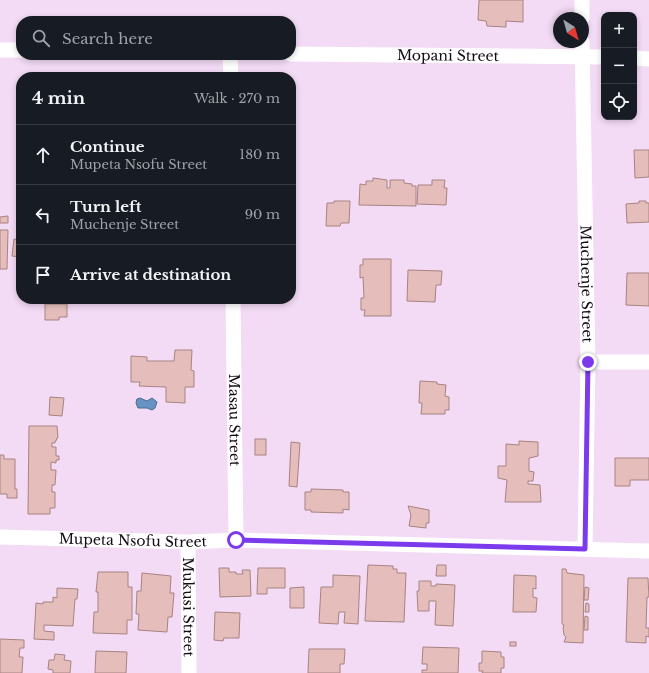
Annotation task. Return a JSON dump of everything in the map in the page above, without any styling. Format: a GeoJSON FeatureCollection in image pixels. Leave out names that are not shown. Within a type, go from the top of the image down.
{"type":"FeatureCollection","features":[{"type":"Feature","properties":{"kind":"street"},"geometry":{"type":"LineString","coordinates":[[582,0],[582,12]]}},
{"type":"Feature","properties":{"kind":"street","name":"Mopani Street"},"geometry":{"type":"LineString","coordinates":[[296,54],[582,49],[601,57]]}},
{"type":"Feature","properties":{"kind":"street","name":"Muchenje Street"},"geometry":{"type":"LineString","coordinates":[[582,49],[588,362],[585,549]]}},
{"type":"Feature","properties":{"kind":"street"},"geometry":{"type":"LineString","coordinates":[[0,50],[16,50]]}},
{"type":"Feature","properties":{"kind":"street"},"geometry":{"type":"LineString","coordinates":[[637,58],[649,59]]}},
{"type":"Feature","properties":{"kind":"street"},"geometry":{"type":"LineString","coordinates":[[230,60],[230,72]]}},
{"type":"Feature","properties":{"kind":"street","name":"Masau Street"},"geometry":{"type":"LineString","coordinates":[[233,304],[236,540]]}},
{"type":"Feature","properties":{"kind":"street"},"geometry":{"type":"LineString","coordinates":[[588,362],[649,362]]}},
{"type":"Feature","properties":{"kind":"street","name":"Mupeta Nsofu Street"},"geometry":{"type":"LineString","coordinates":[[0,537],[188,542],[236,540],[649,551]]}},
{"type":"Feature","properties":{"kind":"street","name":"Mukusi Street"},"geometry":{"type":"LineString","coordinates":[[188,542],[189,673]]}},
{"type":"Feature","properties":{"kind":"water"},"geometry":{"type":"Polygon","coordinates":[[[140,398],[147,401],[152,398],[157,402],[155,408],[152,410],[147,408],[138,408],[136,403],[137,399],[140,398]]]}},
{"type":"Feature","properties":{"kind":"building"},"geometry":{"type":"Polygon","coordinates":[[[479,0],[523,0],[523,22],[506,21],[506,27],[487,26],[486,21],[478,20],[479,0]]]}},
{"type":"Feature","properties":{"kind":"building"},"geometry":{"type":"Polygon","coordinates":[[[634,150],[649,150],[649,177],[635,178],[634,150]]]}},
{"type":"Feature","properties":{"kind":"building"},"geometry":{"type":"Polygon","coordinates":[[[373,178],[387,180],[387,188],[390,188],[390,180],[404,180],[404,183],[416,186],[416,206],[359,205],[360,184],[366,185],[366,181],[373,181],[373,178]]]}},
{"type":"Feature","properties":{"kind":"building"},"geometry":{"type":"Polygon","coordinates":[[[432,180],[445,180],[444,188],[447,188],[446,205],[417,204],[418,185],[432,185],[432,180]]]}},
{"type":"Feature","properties":{"kind":"building"},"geometry":{"type":"Polygon","coordinates":[[[334,201],[350,201],[349,223],[341,223],[340,226],[326,226],[327,203],[334,203],[334,201]]]}},
{"type":"Feature","properties":{"kind":"building"},"geometry":{"type":"Polygon","coordinates":[[[639,201],[646,201],[646,203],[649,203],[649,222],[627,223],[626,204],[639,203],[639,201]]]}},
{"type":"Feature","properties":{"kind":"building"},"geometry":{"type":"Polygon","coordinates":[[[8,216],[8,223],[0,223],[0,217],[8,216]]]}},
{"type":"Feature","properties":{"kind":"building"},"geometry":{"type":"Polygon","coordinates":[[[0,230],[8,230],[7,269],[0,269],[0,230]]]}},
{"type":"Feature","properties":{"kind":"building"},"geometry":{"type":"Polygon","coordinates":[[[14,239],[16,239],[16,256],[12,256],[14,239]]]}},
{"type":"Feature","properties":{"kind":"building"},"geometry":{"type":"Polygon","coordinates":[[[363,259],[391,259],[391,316],[364,316],[365,310],[361,310],[361,298],[364,298],[363,277],[360,278],[360,265],[363,265],[363,259]]]}},
{"type":"Feature","properties":{"kind":"building"},"geometry":{"type":"Polygon","coordinates":[[[408,270],[442,271],[441,285],[436,285],[435,302],[407,301],[408,270]]]}},
{"type":"Feature","properties":{"kind":"building"},"geometry":{"type":"Polygon","coordinates":[[[627,273],[649,273],[649,306],[626,305],[627,273]]]}},
{"type":"Feature","properties":{"kind":"building"},"geometry":{"type":"Polygon","coordinates":[[[45,304],[67,304],[67,317],[59,317],[59,320],[45,320],[45,304]]]}},
{"type":"Feature","properties":{"kind":"building"},"geometry":{"type":"Polygon","coordinates":[[[175,350],[192,350],[191,370],[194,371],[194,387],[185,387],[185,403],[166,402],[166,387],[139,386],[140,382],[131,382],[131,356],[147,357],[147,361],[174,361],[175,350]]]}},
{"type":"Feature","properties":{"kind":"building"},"geometry":{"type":"Polygon","coordinates":[[[420,381],[437,382],[437,384],[446,385],[445,396],[449,397],[449,410],[445,410],[445,414],[421,414],[422,403],[419,403],[420,381]]]}},
{"type":"Feature","properties":{"kind":"building"},"geometry":{"type":"Polygon","coordinates":[[[50,397],[64,398],[62,416],[49,415],[50,397]]]}},
{"type":"Feature","properties":{"kind":"building"},"geometry":{"type":"Polygon","coordinates":[[[29,426],[57,426],[58,438],[55,443],[52,443],[52,447],[56,447],[56,456],[59,456],[59,460],[56,460],[56,463],[51,462],[51,470],[56,470],[55,485],[52,485],[52,492],[55,492],[55,508],[50,508],[50,514],[28,514],[29,426]]]}},
{"type":"Feature","properties":{"kind":"building"},"geometry":{"type":"Polygon","coordinates":[[[255,439],[266,439],[266,455],[255,455],[255,439]]]}},
{"type":"Feature","properties":{"kind":"building"},"geometry":{"type":"Polygon","coordinates":[[[519,441],[538,442],[538,456],[529,458],[529,471],[534,472],[533,481],[528,481],[528,484],[540,485],[541,502],[505,502],[507,480],[498,478],[498,466],[506,466],[506,444],[519,445],[519,441]]]}},
{"type":"Feature","properties":{"kind":"building"},"geometry":{"type":"Polygon","coordinates":[[[291,442],[300,443],[297,487],[289,486],[291,442]]]}},
{"type":"Feature","properties":{"kind":"building"},"geometry":{"type":"Polygon","coordinates":[[[0,455],[4,455],[4,459],[15,459],[15,489],[17,489],[17,498],[7,498],[7,494],[0,494],[0,455]]]}},
{"type":"Feature","properties":{"kind":"building"},"geometry":{"type":"Polygon","coordinates":[[[615,458],[649,458],[649,480],[630,480],[630,486],[615,486],[615,458]]]}},
{"type":"Feature","properties":{"kind":"building"},"geometry":{"type":"Polygon","coordinates":[[[311,489],[343,490],[343,492],[349,492],[349,510],[343,509],[343,513],[311,512],[311,510],[305,510],[305,492],[311,492],[311,489]]]}},
{"type":"Feature","properties":{"kind":"building"},"geometry":{"type":"Polygon","coordinates":[[[408,506],[429,510],[429,523],[426,523],[426,528],[409,526],[411,515],[408,506]]]}},
{"type":"Feature","properties":{"kind":"building"},"geometry":{"type":"Polygon","coordinates":[[[368,565],[393,566],[393,569],[397,569],[397,573],[406,573],[404,622],[365,621],[368,565]]]}},
{"type":"Feature","properties":{"kind":"building"},"geometry":{"type":"Polygon","coordinates":[[[437,565],[446,565],[446,576],[436,576],[437,565]]]}},
{"type":"Feature","properties":{"kind":"building"},"geometry":{"type":"Polygon","coordinates":[[[219,568],[229,568],[229,572],[236,572],[236,574],[243,574],[242,570],[250,570],[251,596],[220,597],[219,568]]]}},
{"type":"Feature","properties":{"kind":"building"},"geometry":{"type":"Polygon","coordinates":[[[258,568],[285,568],[285,588],[267,588],[267,594],[257,594],[258,568]]]}},
{"type":"Feature","properties":{"kind":"building"},"geometry":{"type":"Polygon","coordinates":[[[562,569],[566,569],[567,573],[584,575],[583,643],[564,642],[566,637],[564,635],[564,625],[562,624],[562,569]]]}},
{"type":"Feature","properties":{"kind":"building"},"geometry":{"type":"Polygon","coordinates":[[[98,572],[128,572],[128,587],[132,587],[132,620],[127,620],[127,634],[93,633],[94,612],[98,612],[98,592],[96,592],[98,572]]]}},
{"type":"Feature","properties":{"kind":"building"},"geometry":{"type":"Polygon","coordinates":[[[142,573],[171,576],[170,593],[174,593],[172,617],[168,617],[167,632],[138,630],[139,614],[136,614],[137,591],[141,591],[142,573]]]}},
{"type":"Feature","properties":{"kind":"building"},"geometry":{"type":"Polygon","coordinates":[[[333,575],[360,576],[358,624],[344,623],[345,612],[339,612],[338,624],[319,623],[321,587],[333,587],[333,575]]]}},
{"type":"Feature","properties":{"kind":"building"},"geometry":{"type":"Polygon","coordinates":[[[514,575],[536,576],[536,589],[533,588],[533,597],[537,598],[536,612],[513,612],[514,575]]]}},
{"type":"Feature","properties":{"kind":"building"},"geometry":{"type":"Polygon","coordinates":[[[628,578],[648,578],[649,597],[647,597],[646,628],[649,628],[649,637],[646,636],[646,643],[626,642],[628,578]]]}},
{"type":"Feature","properties":{"kind":"building"},"geometry":{"type":"Polygon","coordinates":[[[419,581],[431,581],[431,586],[436,586],[436,584],[455,585],[453,626],[435,625],[436,601],[429,601],[429,611],[418,611],[417,591],[419,591],[419,581]]]}},
{"type":"Feature","properties":{"kind":"building"},"geometry":{"type":"Polygon","coordinates":[[[304,587],[304,608],[290,608],[290,588],[304,587]]]}},
{"type":"Feature","properties":{"kind":"building"},"geometry":{"type":"Polygon","coordinates":[[[585,587],[589,588],[588,600],[584,600],[585,587]]]}},
{"type":"Feature","properties":{"kind":"building"},"geometry":{"type":"Polygon","coordinates":[[[57,588],[78,589],[77,599],[75,599],[73,626],[44,625],[44,631],[54,632],[54,640],[34,639],[36,603],[43,604],[43,602],[53,602],[53,597],[57,598],[57,588]]]}},
{"type":"Feature","properties":{"kind":"building"},"geometry":{"type":"Polygon","coordinates":[[[586,603],[589,604],[589,612],[585,612],[586,603]]]}},
{"type":"Feature","properties":{"kind":"building"},"geometry":{"type":"Polygon","coordinates":[[[215,612],[240,613],[239,638],[224,638],[223,641],[214,640],[215,612]]]}},
{"type":"Feature","properties":{"kind":"building"},"geometry":{"type":"Polygon","coordinates":[[[585,616],[588,617],[588,630],[584,630],[585,616]]]}},
{"type":"Feature","properties":{"kind":"building"},"geometry":{"type":"Polygon","coordinates":[[[0,639],[24,640],[24,648],[20,648],[19,657],[23,657],[22,673],[0,673],[0,639]]]}},
{"type":"Feature","properties":{"kind":"building"},"geometry":{"type":"Polygon","coordinates":[[[510,642],[516,642],[516,646],[510,646],[510,642]]]}},
{"type":"Feature","properties":{"kind":"building"},"geometry":{"type":"Polygon","coordinates":[[[423,647],[459,648],[458,673],[422,673],[422,670],[427,670],[427,664],[422,664],[423,647]]]}},
{"type":"Feature","properties":{"kind":"building"},"geometry":{"type":"Polygon","coordinates":[[[309,649],[345,649],[344,664],[340,664],[340,673],[308,673],[309,649]]]}},
{"type":"Feature","properties":{"kind":"building"},"geometry":{"type":"Polygon","coordinates":[[[96,651],[127,652],[126,673],[95,673],[96,651]]]}},
{"type":"Feature","properties":{"kind":"building"},"geometry":{"type":"Polygon","coordinates":[[[482,651],[501,652],[501,657],[504,657],[504,668],[501,668],[501,673],[482,673],[483,671],[479,671],[479,663],[482,663],[482,651]]]}},
{"type":"Feature","properties":{"kind":"building"},"geometry":{"type":"Polygon","coordinates":[[[55,654],[65,655],[64,660],[71,661],[70,673],[53,673],[53,670],[48,669],[49,660],[54,660],[55,654]]]}},
{"type":"Feature","properties":{"kind":"route"},"geometry":{"type":"LineString","coordinates":[[236,540],[585,549],[588,362]]}}]}
